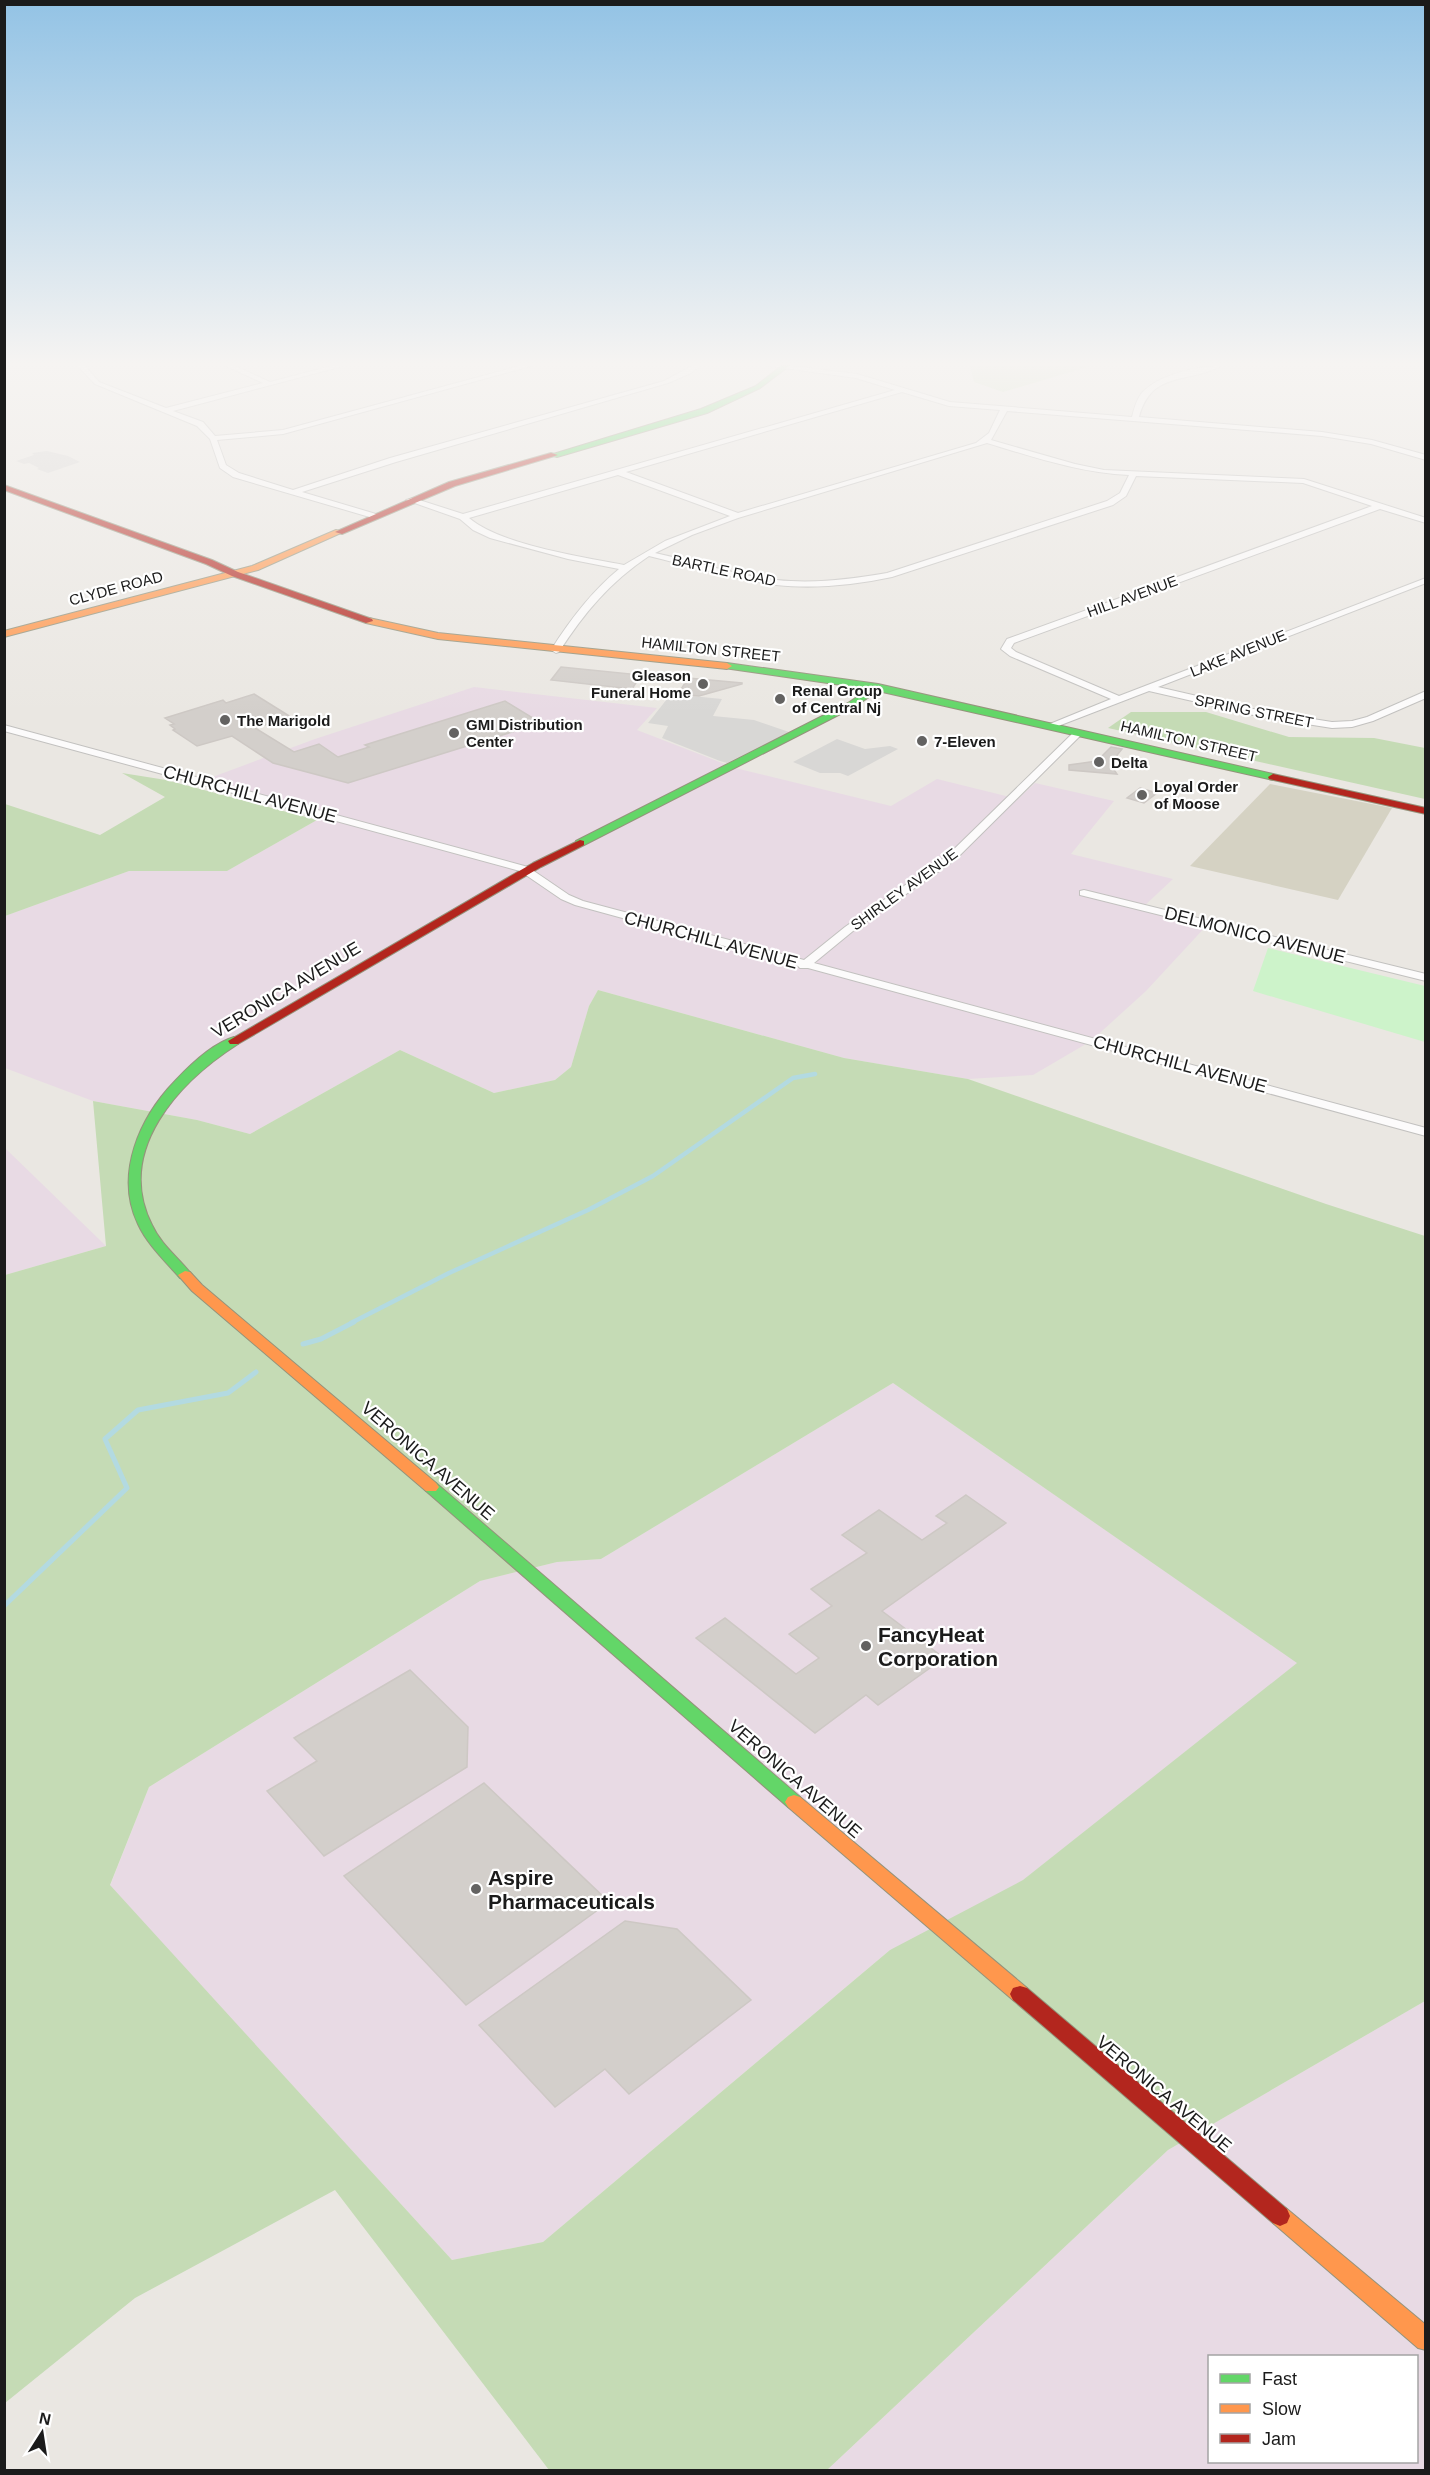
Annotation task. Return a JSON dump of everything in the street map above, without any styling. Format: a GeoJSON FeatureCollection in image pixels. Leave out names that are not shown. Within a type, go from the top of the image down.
{"type":"FeatureCollection","features":[{"type":"Feature","properties":{"kind":"street"},"geometry":{"type":"LineString","coordinates":[[256,482],[373,516]]}},
{"type":"Feature","properties":{"kind":"street"},"geometry":{"type":"LineString","coordinates":[[291,493],[326,482]]}},
{"type":"Feature","properties":{"kind":"street"},"geometry":{"type":"LineString","coordinates":[[208,562],[258,559],[339,531],[410,500],[463,482]]}},
{"type":"Feature","properties":{"kind":"street"},"geometry":{"type":"LineString","coordinates":[[463,517],[585,482]]}},
{"type":"Feature","properties":{"kind":"street"},"geometry":{"type":"LineString","coordinates":[[644,482],[738,516]]}},
{"type":"Feature","properties":{"kind":"street"},"geometry":{"type":"LineString","coordinates":[[556,650],[589,602],[627,568],[649,554],[738,516],[853,482]]}},
{"type":"Feature","properties":{"kind":"street","name":"BARTLE ROAD"},"geometry":{"type":"LineString","coordinates":[[649,554],[775,582],[830,583],[873,579],[1110,503],[1123,494],[1130,482]]}},
{"type":"Feature","properties":{"kind":"street"},"geometry":{"type":"LineString","coordinates":[[1306,482],[1425,521]]}},
{"type":"Feature","properties":{"kind":"street","name":"HAMILTON STREET"},"geometry":{"type":"LineString","coordinates":[[4,487],[235,574],[369,621],[401,629],[457,639],[772,671],[878,687],[1425,811]]}},
{"type":"Feature","properties":{"kind":"street"},"geometry":{"type":"LineString","coordinates":[[410,500],[463,517],[476,528],[493,536],[568,557],[627,568]]}},
{"type":"Feature","properties":{"kind":"street","name":"HILL AVENUE"},"geometry":{"type":"LineString","coordinates":[[1119,699],[1012,654],[1006,649],[1007,645],[1010,641],[1042,629],[1380,506]]}},
{"type":"Feature","properties":{"kind":"street"},"geometry":{"type":"LineString","coordinates":[[298,596],[282,575],[291,560],[339,531]]}},
{"type":"Feature","properties":{"kind":"street","name":"CLYDE ROAD"},"geometry":{"type":"LineString","coordinates":[[4,634],[235,574],[273,561],[339,531]]}},
{"type":"Feature","properties":{"kind":"street","name":"LAKE AVENUE"},"geometry":{"type":"LineString","coordinates":[[1050,726],[1425,580]]}},
{"type":"Feature","properties":{"kind":"street","name":"VERONICA AVENUE"},"geometry":{"type":"LineString","coordinates":[[878,687],[851,705],[528,870],[232,1043],[189,1073],[159,1106],[147,1125],[140,1146],[134,1184],[138,1206],[145,1224],[160,1248],[197,1288],[289,1364],[819,1825],[1425,2340]]}},
{"type":"Feature","properties":{"kind":"street","name":"SPRING STREET"},"geometry":{"type":"LineString","coordinates":[[1149,688],[1262,714],[1332,725],[1352,724],[1370,719],[1425,694]]}},
{"type":"Feature","properties":{"kind":"street","name":"CHURCHILL AVENUE"},"geometry":{"type":"LineString","coordinates":[[4,728],[528,870],[565,897],[579,903],[804,966],[1240,1079],[1425,1132]]}},
{"type":"Feature","properties":{"kind":"street","name":"SHIRLEY AVENUE"},"geometry":{"type":"LineString","coordinates":[[804,966],[849,929],[951,858],[1078,733]]}},
{"type":"Feature","properties":{"kind":"street","name":"DELMONICO AVENUE"},"geometry":{"type":"LineString","coordinates":[[1084,893],[1425,978]]}},
{"type":"Feature","properties":{"kind":"shaded area"},"geometry":{"type":"Polygon","coordinates":[[[474,687],[657,708],[637,730],[735,768],[891,806],[937,779],[1018,799],[1035,783],[1114,801],[1071,854],[1173,879],[1142,908],[1209,923],[1146,991],[1091,1041],[1033,1075],[968,1079],[844,1058],[598,990],[589,1006],[571,1067],[555,1080],[494,1093],[400,1050],[250,1134],[197,1120],[93,1101],[5,1068],[5,916],[129,871],[227,871],[324,816],[199,782],[315,739],[474,687]]]}},
{"type":"Feature","properties":{"kind":"shaded area"},"geometry":{"type":"Polygon","coordinates":[[[671,694],[722,699],[713,716],[754,720],[789,732],[727,763],[720,761],[662,738],[668,726],[648,723],[671,694]]]}},
{"type":"Feature","properties":{"kind":"shaded area"},"geometry":{"type":"Polygon","coordinates":[[[837,739],[865,749],[890,746],[898,749],[848,776],[840,773],[820,773],[793,762],[837,739]]]}},
{"type":"Feature","properties":{"kind":"shaded area"},"geometry":{"type":"Polygon","coordinates":[[[1270,784],[1392,808],[1338,900],[1190,866],[1270,784]]]}},
{"type":"Feature","properties":{"kind":"shaded area"},"geometry":{"type":"Polygon","coordinates":[[[5,1148],[106,1246],[5,1275],[5,1148]]]}},
{"type":"Feature","properties":{"kind":"shaded area"},"geometry":{"type":"Polygon","coordinates":[[[893,1383],[1298,1663],[964,1927],[890,1950],[543,2242],[452,2260],[110,1886],[149,1787],[480,1581],[557,1562],[601,1559],[893,1383]]]}},
{"type":"Feature","properties":{"kind":"shaded area"},"geometry":{"type":"Polygon","coordinates":[[[1425,2001],[1425,2470],[827,2470],[1168,2150],[1425,2001]]]}},
{"type":"Feature","properties":{"kind":"green space"},"geometry":{"type":"Polygon","coordinates":[[[1131,712],[1206,712],[1289,737],[1374,738],[1425,748],[1425,799],[1108,728],[1131,712]]]}},
{"type":"Feature","properties":{"kind":"green space"},"geometry":{"type":"Polygon","coordinates":[[[122,773],[166,780],[317,820],[227,871],[129,871],[5,916],[5,804],[100,835],[165,797],[122,773]]]}},
{"type":"Feature","properties":{"kind":"green space"},"geometry":{"type":"Polygon","coordinates":[[[1268,948],[1425,986],[1425,1042],[1253,991],[1268,948]]]}},
{"type":"Feature","properties":{"kind":"green space"},"geometry":{"type":"Polygon","coordinates":[[[598,990],[844,1058],[968,1079],[1326,1204],[1425,1236],[1425,2001],[1168,2150],[827,2470],[549,2470],[335,2190],[135,2298],[5,2403],[5,1275],[106,1246],[93,1101],[197,1120],[250,1134],[400,1050],[494,1093],[555,1080],[571,1067],[589,1006],[598,990]],[[893,1383],[601,1559],[557,1562],[480,1581],[149,1787],[110,1885],[452,2260],[543,2242],[890,1950],[1023,1880],[1297,1663],[893,1383]]]}},
{"type":"Feature","properties":{"kind":"building"},"geometry":{"type":"Polygon","coordinates":[[[561,667],[641,675],[632,689],[551,680],[561,667]]]}},
{"type":"Feature","properties":{"kind":"building","name":"Gleason Funeral Home"},"geometry":{"type":"Polygon","coordinates":[[[688,678],[742,684],[699,696],[678,694],[688,678]]]}},
{"type":"Feature","properties":{"kind":"building","name":"GMI Distribution Center"},"geometry":{"type":"Polygon","coordinates":[[[254,694],[291,717],[255,728],[294,752],[319,744],[338,757],[369,747],[365,745],[505,701],[541,723],[348,783],[273,763],[232,736],[197,746],[173,730],[175,729],[170,725],[174,724],[165,718],[223,700],[226,703],[254,694]]]}},
{"type":"Feature","properties":{"kind":"building","name":"Delta"},"geometry":{"type":"Polygon","coordinates":[[[1111,747],[1122,749],[1110,764],[1117,774],[1069,770],[1069,765],[1097,761],[1111,747]]]}},
{"type":"Feature","properties":{"kind":"building","name":"Loyal Order of Moose"},"geometry":{"type":"Polygon","coordinates":[[[1140,788],[1157,793],[1144,803],[1127,798],[1140,788]]]}},
{"type":"Feature","properties":{"kind":"building"},"geometry":{"type":"Polygon","coordinates":[[[966,1495],[1006,1523],[882,1611],[944,1658],[878,1705],[866,1695],[815,1733],[696,1638],[725,1618],[796,1674],[819,1658],[789,1634],[832,1606],[811,1589],[867,1553],[842,1535],[879,1510],[922,1540],[947,1523],[936,1516],[966,1495]]]}},
{"type":"Feature","properties":{"kind":"building"},"geometry":{"type":"Polygon","coordinates":[[[410,1670],[468,1727],[467,1767],[324,1856],[267,1791],[317,1761],[294,1738],[410,1670]]]}},
{"type":"Feature","properties":{"kind":"building","name":"Aspire Pharmaceuticals"},"geometry":{"type":"Polygon","coordinates":[[[484,1783],[609,1902],[466,2005],[344,1876],[484,1783]]]}},
{"type":"Feature","properties":{"kind":"building","name":"Aspire Pharmaceuticals"},"geometry":{"type":"Polygon","coordinates":[[[625,1921],[677,1929],[751,2000],[629,2094],[605,2069],[555,2107],[479,2025],[625,1921]]]}},
{"type":"Feature","properties":{"kind":"waterway"},"geometry":{"type":"LineString","coordinates":[[351,1323],[449,1273],[588,1210],[653,1176],[793,1078],[815,1074]]}},
{"type":"Feature","properties":{"kind":"waterway"},"geometry":{"type":"LineString","coordinates":[[303,1344],[321,1339],[354,1322]]}},
{"type":"Feature","properties":{"kind":"waterway"},"geometry":{"type":"LineString","coordinates":[[4,1606],[127,1488],[105,1439],[138,1410],[228,1393],[256,1372]]}},
{"type":"Feature","properties":{"kind":"traffic: fast"},"geometry":{"type":"LineString","coordinates":[[727,666],[851,682],[1273,777]]}},
{"type":"Feature","properties":{"kind":"traffic: fast"},"geometry":{"type":"LineString","coordinates":[[580,843],[851,705],[878,687]]}},
{"type":"Feature","properties":{"kind":"traffic: fast"},"geometry":{"type":"LineString","coordinates":[[185,1275],[158,1245],[145,1225],[136,1194],[137,1162],[149,1124],[172,1091],[201,1064],[234,1041]]}},
{"type":"Feature","properties":{"kind":"traffic: fast"},"geometry":{"type":"LineString","coordinates":[[431,1487],[794,1802]]}},
{"type":"Feature","properties":{"kind":"traffic: slow"},"geometry":{"type":"LineString","coordinates":[[4,634],[255,568],[339,532]]}},
{"type":"Feature","properties":{"kind":"traffic: slow"},"geometry":{"type":"LineString","coordinates":[[369,621],[438,636],[727,666]]}},
{"type":"Feature","properties":{"kind":"traffic: slow"},"geometry":{"type":"LineString","coordinates":[[185,1275],[197,1288],[431,1487]]}},
{"type":"Feature","properties":{"kind":"traffic: slow"},"geometry":{"type":"LineString","coordinates":[[794,1802],[1020,1994]]}},
{"type":"Feature","properties":{"kind":"traffic: slow"},"geometry":{"type":"LineString","coordinates":[[1280,2216],[1426,2340]]}},
{"type":"Feature","properties":{"kind":"traffic: jam"},"geometry":{"type":"LineString","coordinates":[[339,532],[461,482]]}},
{"type":"Feature","properties":{"kind":"traffic: jam"},"geometry":{"type":"LineString","coordinates":[[4,487],[209,562],[235,574],[369,621]]}},
{"type":"Feature","properties":{"kind":"traffic: jam"},"geometry":{"type":"LineString","coordinates":[[1273,777],[1426,811]]}},
{"type":"Feature","properties":{"kind":"traffic: jam"},"geometry":{"type":"LineString","coordinates":[[234,1041],[537,865],[580,843]]}},
{"type":"Feature","properties":{"kind":"traffic: jam"},"geometry":{"type":"LineString","coordinates":[[1020,1994],[1280,2216]]}},
{"type":"Feature","properties":{"kind":"place","name":"Gleason Funeral Home"},"geometry":{"type":"Point","coordinates":[703,684]}},
{"type":"Feature","properties":{"kind":"place","name":"Renal Group of Central Nj"},"geometry":{"type":"Point","coordinates":[780,699]}},
{"type":"Feature","properties":{"kind":"place","name":"The Marigold"},"geometry":{"type":"Point","coordinates":[225,720]}},
{"type":"Feature","properties":{"kind":"place","name":"GMI Distribution Center"},"geometry":{"type":"Point","coordinates":[454,733]}},
{"type":"Feature","properties":{"kind":"place","name":"7-Eleven"},"geometry":{"type":"Point","coordinates":[922,741]}},
{"type":"Feature","properties":{"kind":"place","name":"Delta"},"geometry":{"type":"Point","coordinates":[1099,762]}},
{"type":"Feature","properties":{"kind":"place","name":"Loyal Order of Moose"},"geometry":{"type":"Point","coordinates":[1142,795]}},
{"type":"Feature","properties":{"kind":"place","name":"FancyHeat Corporation"},"geometry":{"type":"Point","coordinates":[866,1646]}},
{"type":"Feature","properties":{"kind":"place","name":"Aspire Pharmaceuticals"},"geometry":{"type":"Point","coordinates":[476,1889]}}]}
